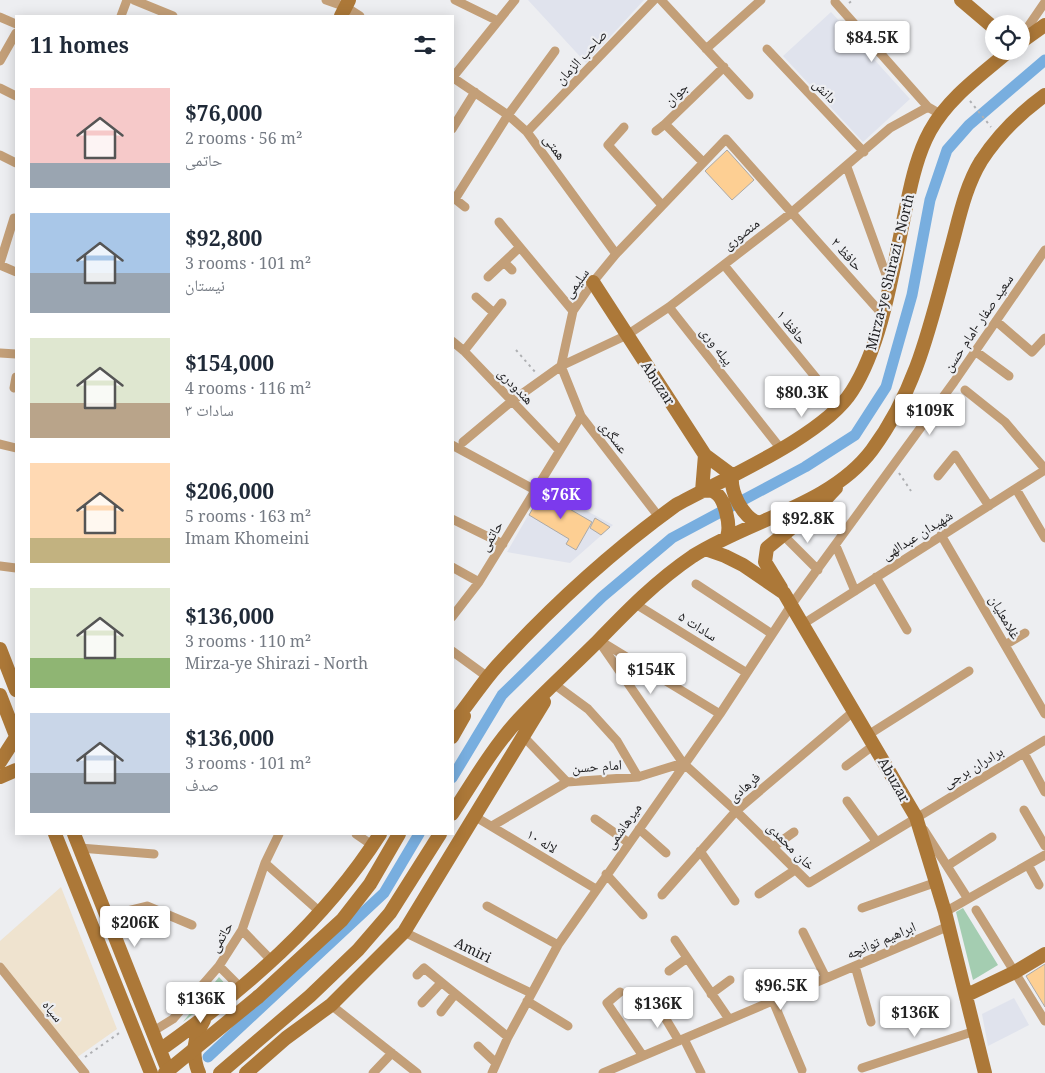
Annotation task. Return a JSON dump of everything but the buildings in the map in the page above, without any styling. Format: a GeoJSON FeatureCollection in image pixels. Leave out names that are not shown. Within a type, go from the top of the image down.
{"type":"FeatureCollection","features":[{"type":"Feature","properties":{"kind":"main road"},"geometry":{"type":"LineString","coordinates":[[961,0],[985,20]]}},
{"type":"Feature","properties":{"kind":"main road"},"geometry":{"type":"LineString","coordinates":[[1030,36],[1045,26]]}},
{"type":"Feature","properties":{"kind":"main road","name":"Mirza-ye Shirazi - North"},"geometry":{"type":"LineString","coordinates":[[454,722],[488,678],[536,625],[580,584],[659,517],[702,491],[732,480],[808,432],[839,406],[852,392],[869,357],[882,314],[912,179],[929,132],[934,111],[955,98],[999,60]]}},
{"type":"Feature","properties":{"kind":"main road"},"geometry":{"type":"LineString","coordinates":[[788,599],[765,562],[767,548],[827,499],[842,481],[870,454],[892,423],[913,381],[928,337],[965,197],[980,163],[998,136],[1045,95]]}},
{"type":"Feature","properties":{"kind":"main road","name":"Abuzar"},"geometry":{"type":"LineString","coordinates":[[593,282],[705,455],[732,480]]}},
{"type":"Feature","properties":{"kind":"main road"},"geometry":{"type":"LineString","coordinates":[[705,455],[702,491],[712,491],[718,495],[729,530]]}},
{"type":"Feature","properties":{"kind":"main road"},"geometry":{"type":"LineString","coordinates":[[732,480],[744,514],[758,522]]}},
{"type":"Feature","properties":{"kind":"main road"},"geometry":{"type":"LineString","coordinates":[[454,811],[481,769],[519,720],[634,603],[663,577],[705,549],[729,530],[758,522],[798,505],[842,481]]}},
{"type":"Feature","properties":{"kind":"main road","name":"Abuzar"},"geometry":{"type":"LineString","coordinates":[[705,549],[743,565],[788,599],[916,817],[949,926],[985,1073]]}},
{"type":"Feature","properties":{"kind":"main road"},"geometry":{"type":"LineString","coordinates":[[0,649],[15,687]]}},
{"type":"Feature","properties":{"kind":"main road"},"geometry":{"type":"LineString","coordinates":[[246,1073],[286,1038],[331,1004],[404,932],[554,684]]}},
{"type":"Feature","properties":{"kind":"main road"},"geometry":{"type":"LineString","coordinates":[[0,695],[15,734]]}},
{"type":"Feature","properties":{"kind":"main road","name":"Mirza-ye Shirazi - North"},"geometry":{"type":"LineString","coordinates":[[454,733],[472,700]]}},
{"type":"Feature","properties":{"kind":"main road"},"geometry":{"type":"LineString","coordinates":[[0,762],[15,739]]}},
{"type":"Feature","properties":{"kind":"main road"},"geometry":{"type":"LineString","coordinates":[[0,777],[15,770]]}},
{"type":"Feature","properties":{"kind":"main road"},"geometry":{"type":"LineString","coordinates":[[55,835],[131,1025],[145,1069]]}},
{"type":"Feature","properties":{"kind":"main road"},"geometry":{"type":"LineString","coordinates":[[74,835],[169,1073]]}},
{"type":"Feature","properties":{"kind":"main road"},"geometry":{"type":"LineString","coordinates":[[165,1073],[258,997],[342,920],[370,884],[398,835]]}},
{"type":"Feature","properties":{"kind":"main road"},"geometry":{"type":"LineString","coordinates":[[220,1073],[358,950],[390,913],[439,835]]}},
{"type":"Feature","properties":{"kind":"main road"},"geometry":{"type":"LineString","coordinates":[[160,1050],[206,1017],[272,961],[347,881],[376,840]]}},
{"type":"Feature","properties":{"kind":"main road"},"geometry":{"type":"LineString","coordinates":[[967,994],[1015,972],[1045,954]]}},
{"type":"Feature","properties":{"kind":"main road"},"geometry":{"type":"LineString","coordinates":[[199,1073],[194,1057],[195,1041],[206,1017]]}},
{"type":"Feature","properties":{"kind":"street"},"geometry":{"type":"LineString","coordinates":[[121,15],[127,0]]}},
{"type":"Feature","properties":{"kind":"street"},"geometry":{"type":"LineString","coordinates":[[134,0],[171,15]]}},
{"type":"Feature","properties":{"kind":"street"},"geometry":{"type":"LineString","coordinates":[[326,0],[358,15]]}},
{"type":"Feature","properties":{"kind":"street"},"geometry":{"type":"LineString","coordinates":[[455,0],[498,21]]}},
{"type":"Feature","properties":{"kind":"street"},"geometry":{"type":"LineString","coordinates":[[454,76],[515,0]]}},
{"type":"Feature","properties":{"kind":"street","name":"صاحب الزمان"},"geometry":{"type":"LineString","coordinates":[[527,132],[654,0]]}},
{"type":"Feature","properties":{"kind":"street"},"geometry":{"type":"LineString","coordinates":[[661,0],[749,94]]}},
{"type":"Feature","properties":{"kind":"street"},"geometry":{"type":"LineString","coordinates":[[706,49],[761,0]]}},
{"type":"Feature","properties":{"kind":"street"},"geometry":{"type":"LineString","coordinates":[[835,2],[934,111]]}},
{"type":"Feature","properties":{"kind":"street"},"geometry":{"type":"LineString","coordinates":[[1030,24],[1045,2]]}},
{"type":"Feature","properties":{"kind":"street"},"geometry":{"type":"LineString","coordinates":[[0,17],[15,24]]}},
{"type":"Feature","properties":{"kind":"street"},"geometry":{"type":"LineString","coordinates":[[0,61],[15,35]]}},
{"type":"Feature","properties":{"kind":"street","name":"دانش"},"geometry":{"type":"LineString","coordinates":[[767,49],[864,152]]}},
{"type":"Feature","properties":{"kind":"street"},"geometry":{"type":"LineString","coordinates":[[465,206],[455,200],[508,115],[555,51]]}},
{"type":"Feature","properties":{"kind":"street","name":"جوان"},"geometry":{"type":"LineString","coordinates":[[703,162],[665,124],[724,67]]}},
{"type":"Feature","properties":{"kind":"street","name":"همتی"},"geometry":{"type":"LineString","coordinates":[[454,78],[508,115],[527,132],[616,254]]}},
{"type":"Feature","properties":{"kind":"street"},"geometry":{"type":"LineString","coordinates":[[0,88],[15,96]]}},
{"type":"Feature","properties":{"kind":"street"},"geometry":{"type":"LineString","coordinates":[[454,126],[475,92]]}},
{"type":"Feature","properties":{"kind":"street","name":"منصوری"},"geometry":{"type":"LineString","coordinates":[[561,366],[627,335],[669,307],[791,213],[890,128],[934,111]]}},
{"type":"Feature","properties":{"kind":"street"},"geometry":{"type":"LineString","coordinates":[[656,130],[665,124]]}},
{"type":"Feature","properties":{"kind":"street"},"geometry":{"type":"LineString","coordinates":[[624,127],[608,145],[662,206]]}},
{"type":"Feature","properties":{"kind":"street","name":"سلیمی"},"geometry":{"type":"LineString","coordinates":[[561,366],[573,311],[593,282],[616,254],[726,139]]}},
{"type":"Feature","properties":{"kind":"street","name":"حافظ ۲"},"geometry":{"type":"LineString","coordinates":[[726,139],[882,314]]}},
{"type":"Feature","properties":{"kind":"street"},"geometry":{"type":"LineString","coordinates":[[0,155],[15,162]]}},
{"type":"Feature","properties":{"kind":"street"},"geometry":{"type":"LineString","coordinates":[[846,167],[889,282]]}},
{"type":"Feature","properties":{"kind":"street"},"geometry":{"type":"LineString","coordinates":[[14,218],[0,264],[15,272]]}},
{"type":"Feature","properties":{"kind":"street"},"geometry":{"type":"LineString","coordinates":[[498,222],[573,311]]}},
{"type":"Feature","properties":{"kind":"street"},"geometry":{"type":"LineString","coordinates":[[488,277],[520,247]]}},
{"type":"Feature","properties":{"kind":"street","name":"سعید صفار -امام حسن"},"geometry":{"type":"LineString","coordinates":[[788,599],[818,570],[836,546],[1045,250]]}},
{"type":"Feature","properties":{"kind":"street"},"geometry":{"type":"LineString","coordinates":[[504,262],[512,270]]}},
{"type":"Feature","properties":{"kind":"street","name":"حافظ ۱"},"geometry":{"type":"LineString","coordinates":[[724,265],[839,406]]}},
{"type":"Feature","properties":{"kind":"street"},"geometry":{"type":"LineString","coordinates":[[476,297],[494,313]]}},
{"type":"Feature","properties":{"kind":"street"},"geometry":{"type":"LineString","coordinates":[[464,351],[502,303]]}},
{"type":"Feature","properties":{"kind":"street","name":"پیله وری"},"geometry":{"type":"LineString","coordinates":[[669,307],[781,449]]}},
{"type":"Feature","properties":{"kind":"street"},"geometry":{"type":"LineString","coordinates":[[996,321],[1032,352],[1045,338]]}},
{"type":"Feature","properties":{"kind":"street","name":"هندودری"},"geometry":{"type":"LineString","coordinates":[[454,343],[559,450]]}},
{"type":"Feature","properties":{"kind":"street"},"geometry":{"type":"LineString","coordinates":[[975,351],[1009,376]]}},
{"type":"Feature","properties":{"kind":"street"},"geometry":{"type":"LineString","coordinates":[[0,353],[15,354]]}},
{"type":"Feature","properties":{"kind":"street"},"geometry":{"type":"LineString","coordinates":[[463,442],[512,401],[561,366]]}},
{"type":"Feature","properties":{"kind":"street","name":"عسگری"},"geometry":{"type":"LineString","coordinates":[[561,366],[581,416],[659,517]]}},
{"type":"Feature","properties":{"kind":"street"},"geometry":{"type":"LineString","coordinates":[[14,388],[15,382]]}},
{"type":"Feature","properties":{"kind":"street"},"geometry":{"type":"LineString","coordinates":[[965,390],[1005,422],[1045,469]]}},
{"type":"Feature","properties":{"kind":"street","name":"حاتمی"},"geometry":{"type":"LineString","coordinates":[[454,614],[479,582],[581,416]]}},
{"type":"Feature","properties":{"kind":"street"},"geometry":{"type":"LineString","coordinates":[[0,444],[15,448]]}},
{"type":"Feature","properties":{"kind":"street"},"geometry":{"type":"LineString","coordinates":[[454,446],[535,490]]}},
{"type":"Feature","properties":{"kind":"street"},"geometry":{"type":"LineString","coordinates":[[938,476],[956,455],[989,506]]}},
{"type":"Feature","properties":{"kind":"street","name":"شهیدان عبدالهی"},"geometry":{"type":"LineString","coordinates":[[803,624],[1045,469]]}},
{"type":"Feature","properties":{"kind":"street"},"geometry":{"type":"LineString","coordinates":[[1016,488],[1045,538]]}},
{"type":"Feature","properties":{"kind":"street"},"geometry":{"type":"LineString","coordinates":[[454,520],[503,544]]}},
{"type":"Feature","properties":{"kind":"street"},"geometry":{"type":"LineString","coordinates":[[782,534],[818,570]]}},
{"type":"Feature","properties":{"kind":"street","name":"غلامعلیان"},"geometry":{"type":"LineString","coordinates":[[942,535],[1045,714]]}},
{"type":"Feature","properties":{"kind":"street"},"geometry":{"type":"LineString","coordinates":[[836,546],[855,591]]}},
{"type":"Feature","properties":{"kind":"street"},"geometry":{"type":"LineString","coordinates":[[0,566],[15,568]]}},
{"type":"Feature","properties":{"kind":"street"},"geometry":{"type":"LineString","coordinates":[[454,568],[479,582]]}},
{"type":"Feature","properties":{"kind":"street"},"geometry":{"type":"LineString","coordinates":[[876,577],[907,630]]}},
{"type":"Feature","properties":{"kind":"street"},"geometry":{"type":"LineString","coordinates":[[696,584],[772,634]]}},
{"type":"Feature","properties":{"kind":"street","name":"میرهاشمی"},"geometry":{"type":"LineString","coordinates":[[492,1073],[508,1037],[558,945],[720,714],[772,634],[788,599]]}},
{"type":"Feature","properties":{"kind":"street","name":"سادات ۵"},"geometry":{"type":"LineString","coordinates":[[634,603],[747,673]]}},
{"type":"Feature","properties":{"kind":"street"},"geometry":{"type":"LineString","coordinates":[[1005,645],[1025,633]]}},
{"type":"Feature","properties":{"kind":"street"},"geometry":{"type":"LineString","coordinates":[[598,640],[720,714]]}},
{"type":"Feature","properties":{"kind":"street","name":"خان محمدی"},"geometry":{"type":"LineString","coordinates":[[598,640],[684,763],[809,883],[916,817]]}},
{"type":"Feature","properties":{"kind":"street"},"geometry":{"type":"LineString","coordinates":[[454,652],[488,678]]}},
{"type":"Feature","properties":{"kind":"street"},"geometry":{"type":"LineString","coordinates":[[846,766],[871,740],[969,671]]}},
{"type":"Feature","properties":{"kind":"street"},"geometry":{"type":"LineString","coordinates":[[554,684],[588,709],[617,741],[638,777]]}},
{"type":"Feature","properties":{"kind":"street","name":"فرهادی"},"geometry":{"type":"LineString","coordinates":[[662,895],[736,811],[854,710]]}},
{"type":"Feature","properties":{"kind":"street"},"geometry":{"type":"LineString","coordinates":[[523,736],[567,782]]}},
{"type":"Feature","properties":{"kind":"street","name":"برادران برجی"},"geometry":{"type":"LineString","coordinates":[[916,817],[1045,740]]}},
{"type":"Feature","properties":{"kind":"street"},"geometry":{"type":"LineString","coordinates":[[1024,753],[1045,792]]}},
{"type":"Feature","properties":{"kind":"street","name":"امام حسن"},"geometry":{"type":"LineString","coordinates":[[492,826],[567,782],[638,777],[684,763]]}},
{"type":"Feature","properties":{"kind":"street"},"geometry":{"type":"LineString","coordinates":[[847,801],[876,841]]}},
{"type":"Feature","properties":{"kind":"street"},"geometry":{"type":"LineString","coordinates":[[1024,810],[1045,846]]}},
{"type":"Feature","properties":{"kind":"street","name":"لاله ۱۰"},"geometry":{"type":"LineString","coordinates":[[474,816],[596,889]]}},
{"type":"Feature","properties":{"kind":"street"},"geometry":{"type":"LineString","coordinates":[[916,817],[968,899]]}},
{"type":"Feature","properties":{"kind":"street"},"geometry":{"type":"LineString","coordinates":[[595,819],[629,843]]}},
{"type":"Feature","properties":{"kind":"street"},"geometry":{"type":"LineString","coordinates":[[639,829],[666,853]]}},
{"type":"Feature","properties":{"kind":"street"},"geometry":{"type":"LineString","coordinates":[[773,848],[794,832]]}},
{"type":"Feature","properties":{"kind":"street","name":"حاتمی"},"geometry":{"type":"LineString","coordinates":[[152,1032],[172,1019],[219,966],[242,930],[265,863],[278,835]]}},
{"type":"Feature","properties":{"kind":"street"},"geometry":{"type":"LineString","coordinates":[[359,835],[376,840]]}},
{"type":"Feature","properties":{"kind":"street"},"geometry":{"type":"LineString","coordinates":[[947,866],[992,837]]}},
{"type":"Feature","properties":{"kind":"street"},"geometry":{"type":"LineString","coordinates":[[80,848],[154,854]]}},
{"type":"Feature","properties":{"kind":"street"},"geometry":{"type":"LineString","coordinates":[[700,851],[735,901]]}},
{"type":"Feature","properties":{"kind":"street"},"geometry":{"type":"LineString","coordinates":[[945,912],[1045,855]]}},
{"type":"Feature","properties":{"kind":"street"},"geometry":{"type":"LineString","coordinates":[[265,863],[320,911]]}},
{"type":"Feature","properties":{"kind":"street"},"geometry":{"type":"LineString","coordinates":[[1028,865],[1039,885]]}},
{"type":"Feature","properties":{"kind":"street"},"geometry":{"type":"LineString","coordinates":[[759,894],[795,870]]}},
{"type":"Feature","properties":{"kind":"street"},"geometry":{"type":"LineString","coordinates":[[606,874],[643,914]]}},
{"type":"Feature","properties":{"kind":"street"},"geometry":{"type":"LineString","coordinates":[[862,908],[937,882]]}},
{"type":"Feature","properties":{"kind":"street"},"geometry":{"type":"LineString","coordinates":[[106,916],[147,906],[192,925]]}},
{"type":"Feature","properties":{"kind":"street"},"geometry":{"type":"LineString","coordinates":[[488,906],[558,945]]}},
{"type":"Feature","properties":{"kind":"street"},"geometry":{"type":"LineString","coordinates":[[976,910],[1045,1021]]}},
{"type":"Feature","properties":{"kind":"street","name":"ابراهیم توانچه"},"geometry":{"type":"LineString","coordinates":[[603,1073],[949,926]]}},
{"type":"Feature","properties":{"kind":"street"},"geometry":{"type":"LineString","coordinates":[[242,930],[272,961]]}},
{"type":"Feature","properties":{"kind":"street","name":"Amiri"},"geometry":{"type":"LineString","coordinates":[[404,932],[529,997],[568,1026]]}},
{"type":"Feature","properties":{"kind":"street"},"geometry":{"type":"LineString","coordinates":[[802,932],[826,978]]}},
{"type":"Feature","properties":{"kind":"street"},"geometry":{"type":"LineString","coordinates":[[675,940],[729,1019]]}},
{"type":"Feature","properties":{"kind":"street"},"geometry":{"type":"LineString","coordinates":[[669,970],[687,958]]}},
{"type":"Feature","properties":{"kind":"street"},"geometry":{"type":"LineString","coordinates":[[219,966],[241,988]]}},
{"type":"Feature","properties":{"kind":"street"},"geometry":{"type":"LineString","coordinates":[[854,966],[871,1022]]}},
{"type":"Feature","properties":{"kind":"street","name":"سپاه"},"geometry":{"type":"LineString","coordinates":[[0,967],[85,1073]]}},
{"type":"Feature","properties":{"kind":"street"},"geometry":{"type":"LineString","coordinates":[[417,975],[424,968],[508,1037]]}},
{"type":"Feature","properties":{"kind":"street"},"geometry":{"type":"LineString","coordinates":[[711,994],[730,980]]}},
{"type":"Feature","properties":{"kind":"street"},"geometry":{"type":"LineString","coordinates":[[422,1004],[441,982]]}},
{"type":"Feature","properties":{"kind":"street"},"geometry":{"type":"LineString","coordinates":[[620,992],[607,1003],[643,1056]]}},
{"type":"Feature","properties":{"kind":"street"},"geometry":{"type":"LineString","coordinates":[[441,1012],[455,994]]}},
{"type":"Feature","properties":{"kind":"street"},"geometry":{"type":"LineString","coordinates":[[773,1001],[802,1070]]}},
{"type":"Feature","properties":{"kind":"street"},"geometry":{"type":"LineString","coordinates":[[331,1004],[417,1073]]}},
{"type":"Feature","properties":{"kind":"street"},"geometry":{"type":"LineString","coordinates":[[658,1006],[682,1040],[701,1073]]}},
{"type":"Feature","properties":{"kind":"street"},"geometry":{"type":"LineString","coordinates":[[862,1068],[975,1031]]}},
{"type":"Feature","properties":{"kind":"street"},"geometry":{"type":"LineString","coordinates":[[478,1046],[496,1063]]}},
{"type":"Feature","properties":{"kind":"street"},"geometry":{"type":"LineString","coordinates":[[373,1073],[392,1053]]}},
{"type":"Feature","properties":{"kind":"path"},"geometry":{"type":"LineString","coordinates":[[972,104],[991,127]]}},
{"type":"Feature","properties":{"kind":"path"},"geometry":{"type":"LineString","coordinates":[[516,350],[541,380]]}},
{"type":"Feature","properties":{"kind":"path"},"geometry":{"type":"LineString","coordinates":[[894,464],[911,491]]}},
{"type":"Feature","properties":{"kind":"path"},"geometry":{"type":"LineString","coordinates":[[77,1063],[131,1025]]}},
{"type":"Feature","properties":{"kind":"shaded area"},"geometry":{"type":"Polygon","coordinates":[[[528,0],[644,0],[586,63],[528,0]]]}},
{"type":"Feature","properties":{"kind":"shaded area"},"geometry":{"type":"Polygon","coordinates":[[[831,12],[910,99],[863,142],[783,56],[831,12]]]}},
{"type":"Feature","properties":{"kind":"shaded area"},"geometry":{"type":"Polygon","coordinates":[[[544,488],[613,525],[570,563],[507,552],[544,488]]]}},
{"type":"Feature","properties":{"kind":"shaded area"},"geometry":{"type":"Polygon","coordinates":[[[61,887],[117,1029],[76,1058],[0,961],[0,941],[61,887]]]}},
{"type":"Feature","properties":{"kind":"shaded area"},"geometry":{"type":"Polygon","coordinates":[[[1014,998],[1029,1025],[988,1046],[982,1014],[1014,998]]]}},
{"type":"Feature","properties":{"kind":"green space"},"geometry":{"type":"Polygon","coordinates":[[[963,908],[998,965],[973,980],[956,912],[963,908]]]}},
{"type":"Feature","properties":{"kind":"green space"},"geometry":{"type":"Polygon","coordinates":[[[219,977],[228,987],[183,1022],[219,977]]]}},
{"type":"Feature","properties":{"kind":"waterway"},"geometry":{"type":"LineString","coordinates":[[454,775],[502,695],[602,597],[672,538],[805,467],[855,435],[886,387],[912,295],[930,200],[947,150],[969,125],[1045,60]]}},
{"type":"Feature","properties":{"kind":"waterway"},"geometry":{"type":"LineString","coordinates":[[208,1057],[384,893],[418,835]]}}]}
